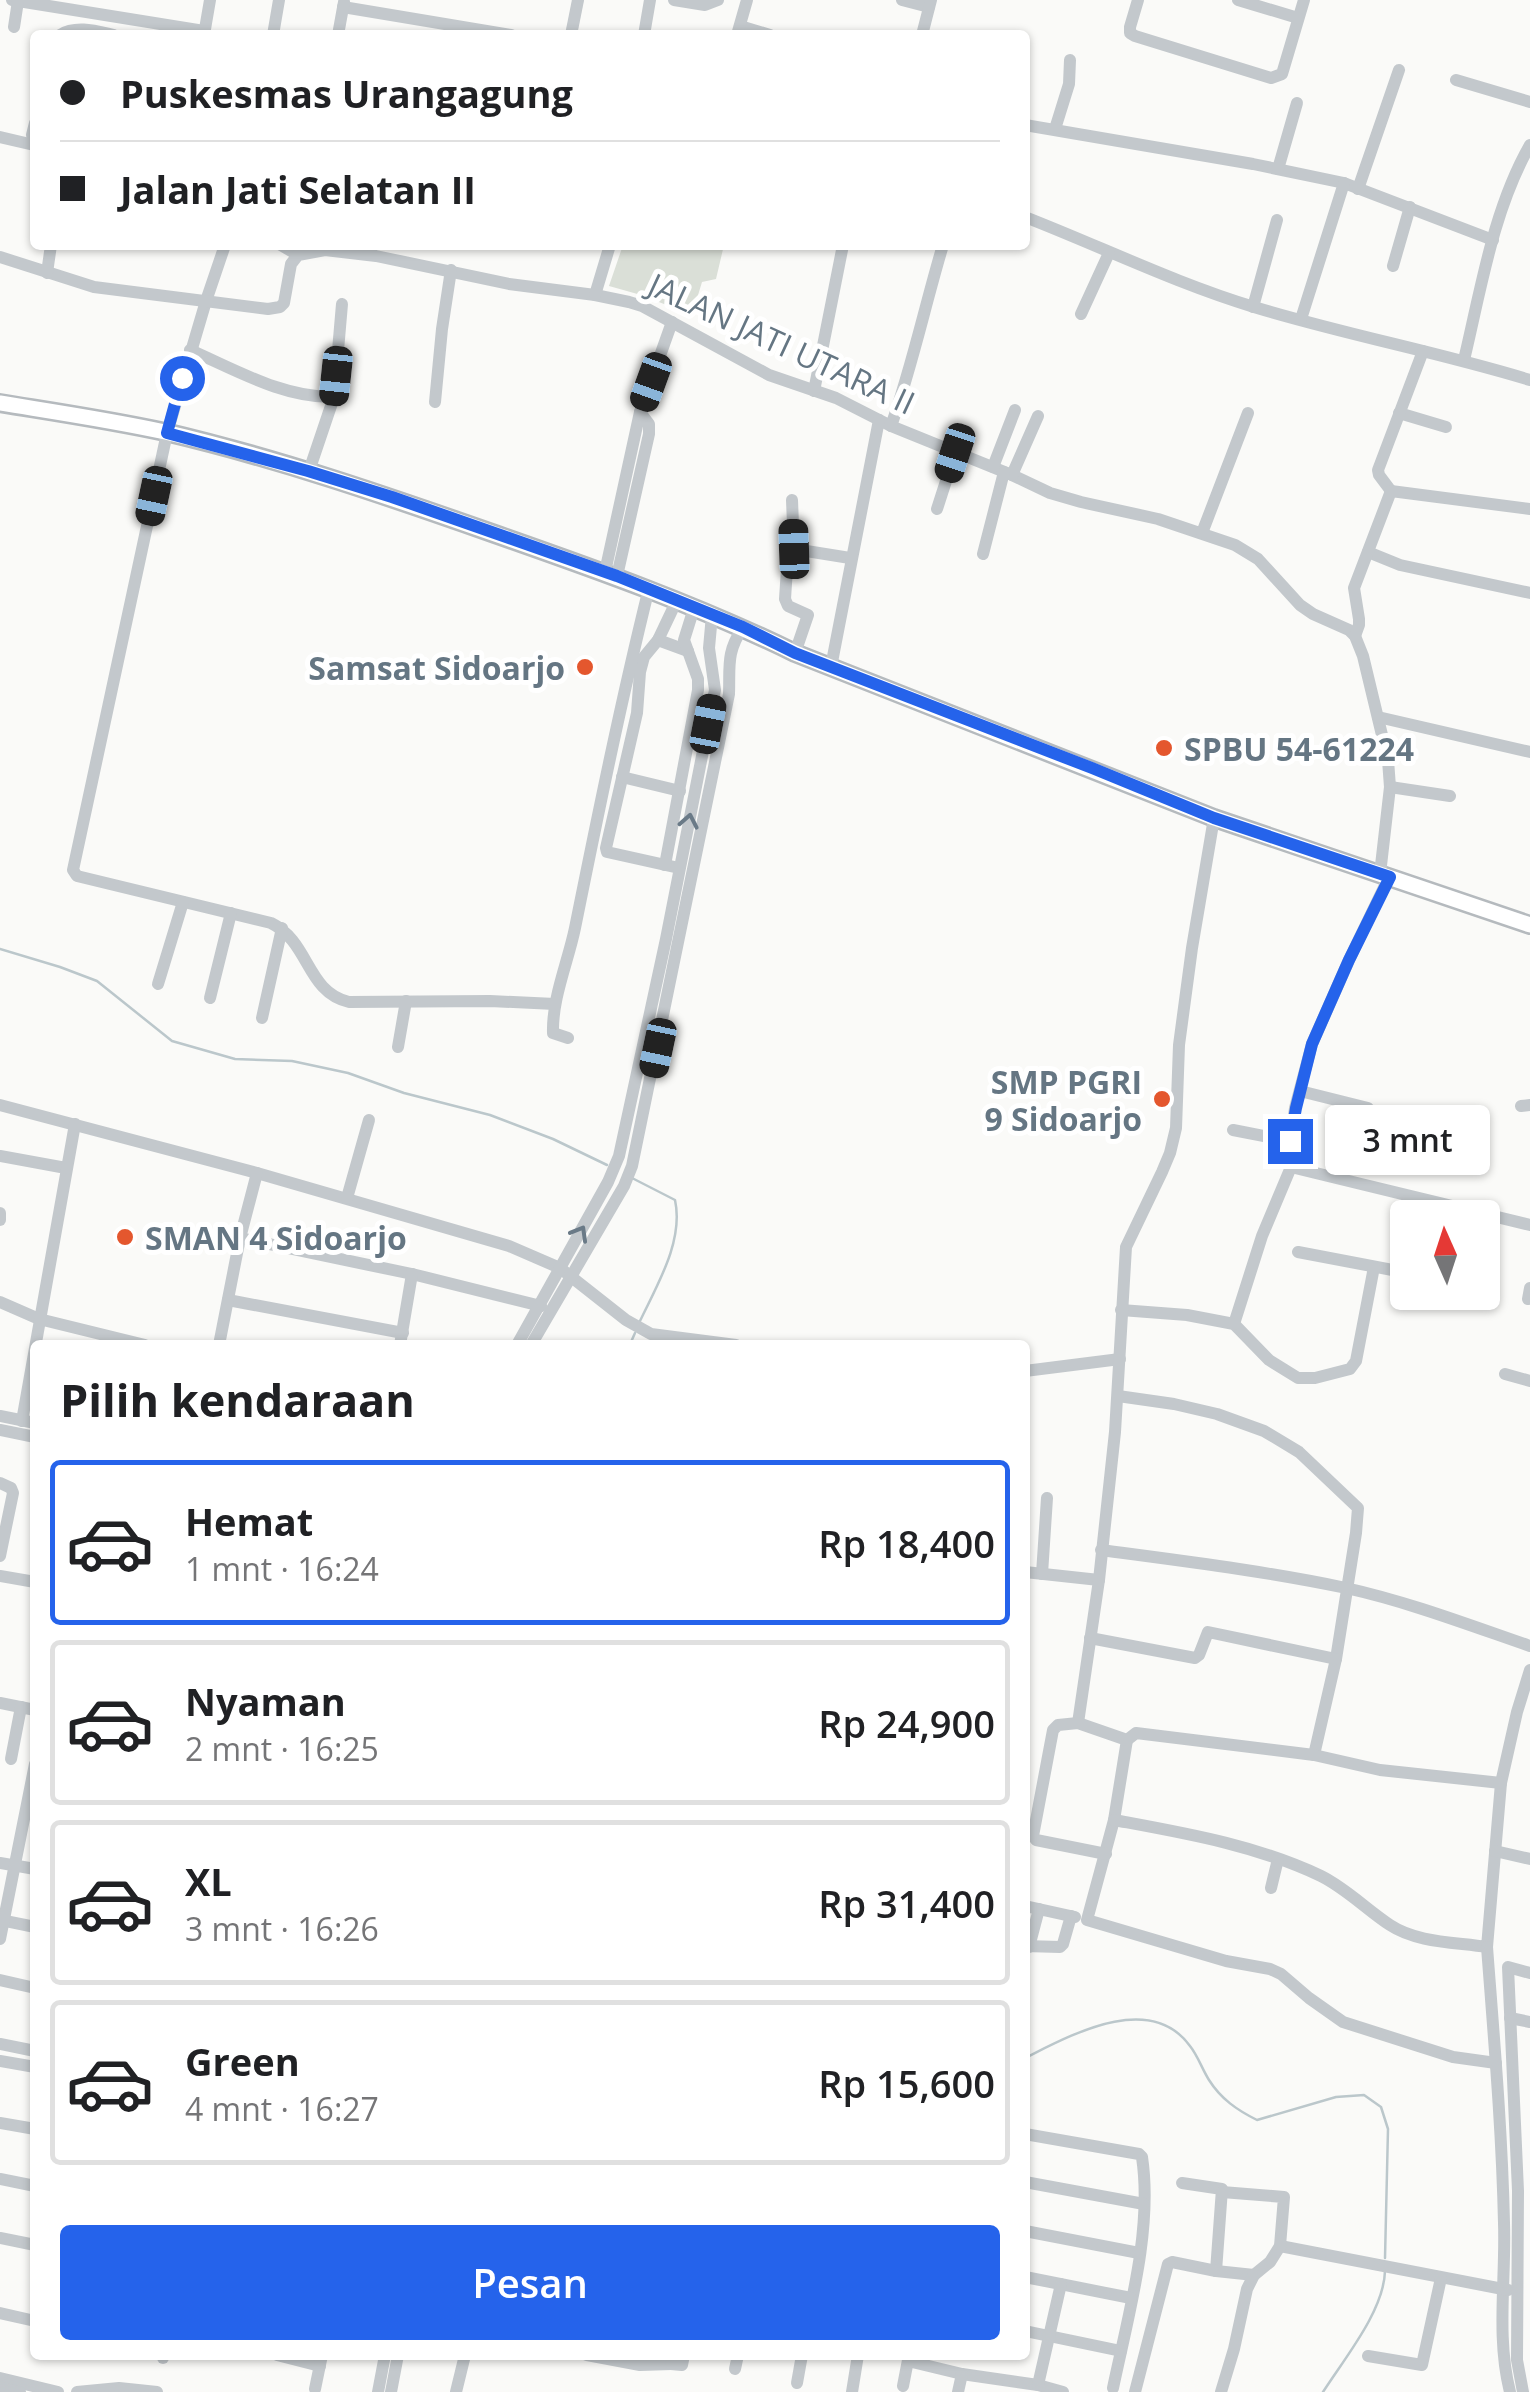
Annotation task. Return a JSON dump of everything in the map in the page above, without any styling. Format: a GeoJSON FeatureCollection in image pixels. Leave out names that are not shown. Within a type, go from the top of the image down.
{"type":"FeatureCollection","features":[{"type":"Feature","properties":{"kind":"main road"},"geometry":{"type":"LineString","coordinates":[[0,403],[167,433],[392,497],[648,588],[795,653],[1214,818],[1530,924]]}},
{"type":"Feature","properties":{"kind":"street"},"geometry":{"type":"LineString","coordinates":[[14,27],[15,0],[187,30]]}},
{"type":"Feature","properties":{"kind":"street"},"geometry":{"type":"LineString","coordinates":[[205,30],[210,0]]}},
{"type":"Feature","properties":{"kind":"street"},"geometry":{"type":"LineString","coordinates":[[274,30],[279,0]]}},
{"type":"Feature","properties":{"kind":"street"},"geometry":{"type":"LineString","coordinates":[[572,30],[578,0]]}},
{"type":"Feature","properties":{"kind":"street"},"geometry":{"type":"LineString","coordinates":[[645,30],[650,0]]}},
{"type":"Feature","properties":{"kind":"street"},"geometry":{"type":"LineString","coordinates":[[674,0],[704,5],[718,0]]}},
{"type":"Feature","properties":{"kind":"street"},"geometry":{"type":"LineString","coordinates":[[739,30],[747,0]]}},
{"type":"Feature","properties":{"kind":"street"},"geometry":{"type":"LineString","coordinates":[[902,0],[930,4],[923,30]]}},
{"type":"Feature","properties":{"kind":"street"},"geometry":{"type":"LineString","coordinates":[[1138,0],[1130,27],[1135,36],[1271,78],[1282,74],[1304,0]]}},
{"type":"Feature","properties":{"kind":"street"},"geometry":{"type":"LineString","coordinates":[[1238,0],[1298,18]]}},
{"type":"Feature","properties":{"kind":"street"},"geometry":{"type":"LineString","coordinates":[[339,30],[343,4],[483,30]]}},
{"type":"Feature","properties":{"kind":"street"},"geometry":{"type":"LineString","coordinates":[[1055,130],[1069,84],[1070,60]]}},
{"type":"Feature","properties":{"kind":"street"},"geometry":{"type":"LineString","coordinates":[[1358,189],[1399,70]]}},
{"type":"Feature","properties":{"kind":"street"},"geometry":{"type":"LineString","coordinates":[[1456,80],[1530,102]]}},
{"type":"Feature","properties":{"kind":"street"},"geometry":{"type":"LineString","coordinates":[[1278,169],[1297,103]]}},
{"type":"Feature","properties":{"kind":"street"},"geometry":{"type":"LineString","coordinates":[[1030,126],[1344,184],[1493,240]]}},
{"type":"Feature","properties":{"kind":"street"},"geometry":{"type":"LineString","coordinates":[[0,137],[30,145]]}},
{"type":"Feature","properties":{"kind":"street"},"geometry":{"type":"LineString","coordinates":[[1464,360],[1493,240],[1517,168],[1530,145]]}},
{"type":"Feature","properties":{"kind":"street"},"geometry":{"type":"LineString","coordinates":[[1302,319],[1344,184]]}},
{"type":"Feature","properties":{"kind":"street"},"geometry":{"type":"LineString","coordinates":[[1393,266],[1410,207]]}},
{"type":"Feature","properties":{"kind":"street"},"geometry":{"type":"LineString","coordinates":[[1030,219],[1186,284],[1254,307],[1530,380]]}},
{"type":"Feature","properties":{"kind":"street"},"geometry":{"type":"LineString","coordinates":[[1254,307],[1277,220]]}},
{"type":"Feature","properties":{"kind":"street"},"geometry":{"type":"LineString","coordinates":[[47,273],[50,250]]}},
{"type":"Feature","properties":{"kind":"street"},"geometry":{"type":"LineString","coordinates":[[223,250],[167,433],[74,870],[77,876],[272,923],[294,940],[318,983],[330,996],[350,1002],[555,1004]]}},
{"type":"Feature","properties":{"kind":"street"},"geometry":{"type":"LineString","coordinates":[[0,257],[94,286],[268,309],[284,303],[292,264],[298,255],[290,250]]}},
{"type":"Feature","properties":{"kind":"street","name":"JALAN JATI UTARA II"},"geometry":{"type":"LineString","coordinates":[[298,255],[315,250]]}},
{"type":"Feature","properties":{"kind":"street","name":"JALAN JATI UTARA II"},"geometry":{"type":"LineString","coordinates":[[377,250],[509,284],[595,294],[642,306],[769,375],[852,406],[1050,493],[1158,519],[1234,546],[1258,559],[1300,605],[1355,636]]}},
{"type":"Feature","properties":{"kind":"street"},"geometry":{"type":"LineString","coordinates":[[595,294],[608,250]]}},
{"type":"Feature","properties":{"kind":"street"},"geometry":{"type":"LineString","coordinates":[[830,667],[850,558],[885,423],[908,376],[942,250]]}},
{"type":"Feature","properties":{"kind":"street"},"geometry":{"type":"LineString","coordinates":[[1081,314],[1109,252]]}},
{"type":"Feature","properties":{"kind":"street"},"geometry":{"type":"LineString","coordinates":[[814,391],[841,254]]}},
{"type":"Feature","properties":{"kind":"street"},"geometry":{"type":"LineString","coordinates":[[435,402],[452,270]]}},
{"type":"Feature","properties":{"kind":"street"},"geometry":{"type":"LineString","coordinates":[[308,471],[334,397],[342,304]]}},
{"type":"Feature","properties":{"kind":"street"},"geometry":{"type":"LineString","coordinates":[[611,574],[640,412],[672,322]]}},
{"type":"Feature","properties":{"kind":"street"},"geometry":{"type":"LineString","coordinates":[[190,350],[291,392],[334,397]]}},
{"type":"Feature","properties":{"kind":"street"},"geometry":{"type":"LineString","coordinates":[[1423,351],[1379,475],[1391,491],[1530,508]]}},
{"type":"Feature","properties":{"kind":"street"},"geometry":{"type":"LineString","coordinates":[[983,554],[1015,410]]}},
{"type":"Feature","properties":{"kind":"street"},"geometry":{"type":"LineString","coordinates":[[1202,534],[1248,413]]}},
{"type":"Feature","properties":{"kind":"street"},"geometry":{"type":"LineString","coordinates":[[1399,413],[1446,427]]}},
{"type":"Feature","properties":{"kind":"street"},"geometry":{"type":"LineString","coordinates":[[1003,471],[1038,416]]}},
{"type":"Feature","properties":{"kind":"street"},"geometry":{"type":"LineString","coordinates":[[937,508],[955,453]]}},
{"type":"Feature","properties":{"kind":"street"},"geometry":{"type":"LineString","coordinates":[[1391,491],[1354,588],[1360,626],[1355,636],[1388,760],[1385,876],[1312,1044],[1287,1164],[1406,1200]]}},
{"type":"Feature","properties":{"kind":"street"},"geometry":{"type":"LineString","coordinates":[[792,500],[794,549]]}},
{"type":"Feature","properties":{"kind":"street"},"geometry":{"type":"LineString","coordinates":[[795,653],[808,615],[788,606],[785,600],[788,553],[794,549],[850,558]]}},
{"type":"Feature","properties":{"kind":"street"},"geometry":{"type":"LineString","coordinates":[[1368,552],[1400,565],[1530,593]]}},
{"type":"Feature","properties":{"kind":"street"},"geometry":{"type":"LineString","coordinates":[[568,1038],[553,1033],[555,1004],[648,588]]}},
{"type":"Feature","properties":{"kind":"street"},"geometry":{"type":"LineString","coordinates":[[678,600],[658,640],[644,657],[637,713],[606,843],[607,852],[675,864],[696,862]]}},
{"type":"Feature","properties":{"kind":"street"},"geometry":{"type":"LineString","coordinates":[[522,1340],[538,1322],[540,1306],[624,1186],[632,1166],[673,941],[680,791],[698,690],[684,637],[694,608]]}},
{"type":"Feature","properties":{"kind":"street"},"geometry":{"type":"LineString","coordinates":[[675,864],[715,690],[708,648],[712,615]]}},
{"type":"Feature","properties":{"kind":"street"},"geometry":{"type":"LineString","coordinates":[[532,1340],[618,1156],[696,862],[729,694],[730,650],[743,627]]}},
{"type":"Feature","properties":{"kind":"street"},"geometry":{"type":"LineString","coordinates":[[658,640],[688,651]]}},
{"type":"Feature","properties":{"kind":"street"},"geometry":{"type":"LineString","coordinates":[[1378,717],[1530,752]]}},
{"type":"Feature","properties":{"kind":"street"},"geometry":{"type":"LineString","coordinates":[[622,777],[680,791]]}},
{"type":"Feature","properties":{"kind":"street"},"geometry":{"type":"LineString","coordinates":[[1390,787],[1450,796]]}},
{"type":"Feature","properties":{"kind":"street"},"geometry":{"type":"LineString","coordinates":[[1078,1723],[1099,1580],[1118,1396],[1126,1247],[1170,1153],[1176,1128],[1184,1006],[1214,818]]}},
{"type":"Feature","properties":{"kind":"street"},"geometry":{"type":"LineString","coordinates":[[158,984],[183,902]]}},
{"type":"Feature","properties":{"kind":"street"},"geometry":{"type":"LineString","coordinates":[[210,998],[232,912]]}},
{"type":"Feature","properties":{"kind":"street"},"geometry":{"type":"LineString","coordinates":[[262,1018],[282,928]]}},
{"type":"Feature","properties":{"kind":"street"},"geometry":{"type":"LineString","coordinates":[[398,1047],[406,1001]]}},
{"type":"Feature","properties":{"kind":"street"},"geometry":{"type":"LineString","coordinates":[[1300,1091],[1368,1108]]}},
{"type":"Feature","properties":{"kind":"street"},"geometry":{"type":"LineString","coordinates":[[0,1105],[347,1198],[509,1246],[565,1272],[626,1320],[652,1334],[698,1340]]}},
{"type":"Feature","properties":{"kind":"street"},"geometry":{"type":"LineString","coordinates":[[628,1115],[643,1118]]}},
{"type":"Feature","properties":{"kind":"street"},"geometry":{"type":"LineString","coordinates":[[347,1198],[370,1120]]}},
{"type":"Feature","properties":{"kind":"street"},"geometry":{"type":"LineString","coordinates":[[38,1340],[75,1124]]}},
{"type":"Feature","properties":{"kind":"street"},"geometry":{"type":"LineString","coordinates":[[1234,1130],[1290,1141]]}},
{"type":"Feature","properties":{"kind":"street"},"geometry":{"type":"LineString","coordinates":[[0,1156],[66,1168]]}},
{"type":"Feature","properties":{"kind":"street"},"geometry":{"type":"LineString","coordinates":[[1234,1324],[1262,1236],[1291,1167]]}},
{"type":"Feature","properties":{"kind":"street"},"geometry":{"type":"LineString","coordinates":[[220,1340],[256,1173]]}},
{"type":"Feature","properties":{"kind":"street"},"geometry":{"type":"LineString","coordinates":[[0,1212],[0,1220]]}},
{"type":"Feature","properties":{"kind":"street"},"geometry":{"type":"LineString","coordinates":[[1500,1219],[1530,1224]]}},
{"type":"Feature","properties":{"kind":"street"},"geometry":{"type":"LineString","coordinates":[[240,1238],[540,1306]]}},
{"type":"Feature","properties":{"kind":"street"},"geometry":{"type":"LineString","coordinates":[[1298,1252],[1390,1270]]}},
{"type":"Feature","properties":{"kind":"street"},"geometry":{"type":"LineString","coordinates":[[1122,1310],[1234,1324],[1269,1360],[1298,1378],[1316,1378],[1350,1369],[1356,1360],[1374,1266]]}},
{"type":"Feature","properties":{"kind":"street"},"geometry":{"type":"LineString","coordinates":[[228,1300],[402,1339],[412,1274]]}},
{"type":"Feature","properties":{"kind":"street"},"geometry":{"type":"LineString","coordinates":[[0,1302],[40,1319],[125,1340]]}},
{"type":"Feature","properties":{"kind":"street"},"geometry":{"type":"LineString","coordinates":[[1030,1370],[1120,1359]]}},
{"type":"Feature","properties":{"kind":"street"},"geometry":{"type":"LineString","coordinates":[[1506,1374],[1530,1381]]}},
{"type":"Feature","properties":{"kind":"street"},"geometry":{"type":"LineString","coordinates":[[1118,1396],[1217,1414],[1264,1431],[1299,1452],[1358,1508],[1336,1659],[1314,1755]]}},
{"type":"Feature","properties":{"kind":"street"},"geometry":{"type":"LineString","coordinates":[[0,1416],[28,1422]]}},
{"type":"Feature","properties":{"kind":"street"},"geometry":{"type":"LineString","coordinates":[[0,1430],[30,1437]]}},
{"type":"Feature","properties":{"kind":"street"},"geometry":{"type":"LineString","coordinates":[[0,1483],[13,1493],[0,1556]]}},
{"type":"Feature","properties":{"kind":"street"},"geometry":{"type":"LineString","coordinates":[[1042,1574],[1047,1498]]}},
{"type":"Feature","properties":{"kind":"street"},"geometry":{"type":"LineString","coordinates":[[1101,1550],[1346,1588],[1424,1609],[1530,1646]]}},
{"type":"Feature","properties":{"kind":"street"},"geometry":{"type":"LineString","coordinates":[[1030,1573],[1099,1580]]}},
{"type":"Feature","properties":{"kind":"street"},"geometry":{"type":"LineString","coordinates":[[0,1576],[30,1581]]}},
{"type":"Feature","properties":{"kind":"street"},"geometry":{"type":"LineString","coordinates":[[1090,1638],[1195,1658],[1208,1632],[1336,1659]]}},
{"type":"Feature","properties":{"kind":"street"},"geometry":{"type":"LineString","coordinates":[[1523,2392],[1517,2310],[1504,2288],[1496,2063],[1487,1947],[1501,1783],[1530,1670]]}},
{"type":"Feature","properties":{"kind":"street"},"geometry":{"type":"LineString","coordinates":[[0,1703],[28,1708],[6,1758]]}},
{"type":"Feature","properties":{"kind":"street"},"geometry":{"type":"LineString","coordinates":[[1106,1854],[1036,1840],[1032,1832],[1053,1730],[1058,1724],[1078,1723],[1127,1740]]}},
{"type":"Feature","properties":{"kind":"street"},"geometry":{"type":"LineString","coordinates":[[1087,1920],[1114,1820],[1127,1740],[1136,1733],[1314,1755],[1380,1770],[1501,1783]]}},
{"type":"Feature","properties":{"kind":"street"},"geometry":{"type":"LineString","coordinates":[[0,1939],[7,1864],[30,1782]]}},
{"type":"Feature","properties":{"kind":"street"},"geometry":{"type":"LineString","coordinates":[[1114,1820],[1206,1837],[1278,1860],[1324,1878],[1409,1935],[1487,1947]]}},
{"type":"Feature","properties":{"kind":"street"},"geometry":{"type":"LineString","coordinates":[[1495,1851],[1530,1859]]}},
{"type":"Feature","properties":{"kind":"street"},"geometry":{"type":"LineString","coordinates":[[1271,1888],[1278,1860]]}},
{"type":"Feature","properties":{"kind":"street"},"geometry":{"type":"LineString","coordinates":[[1032,1907],[1226,1961],[1270,1969],[1343,2022],[1453,2057],[1496,2063]]}},
{"type":"Feature","properties":{"kind":"street"},"geometry":{"type":"LineString","coordinates":[[1030,1947],[1060,1947],[1071,1916]]}},
{"type":"Feature","properties":{"kind":"street"},"geometry":{"type":"LineString","coordinates":[[2,1920],[30,1926]]}},
{"type":"Feature","properties":{"kind":"street"},"geometry":{"type":"LineString","coordinates":[[1510,2392],[1504,2369],[1524,2252],[1524,2192],[1523,2133],[1513,2074],[1508,1968],[1530,1972]]}},
{"type":"Feature","properties":{"kind":"street"},"geometry":{"type":"LineString","coordinates":[[0,1980],[30,1987]]}},
{"type":"Feature","properties":{"kind":"street"},"geometry":{"type":"LineString","coordinates":[[1510,2018],[1530,2022]]}},
{"type":"Feature","properties":{"kind":"street"},"geometry":{"type":"LineString","coordinates":[[0,2044],[30,2050]]}},
{"type":"Feature","properties":{"kind":"street"},"geometry":{"type":"LineString","coordinates":[[0,2061],[30,2066]]}},
{"type":"Feature","properties":{"kind":"street"},"geometry":{"type":"LineString","coordinates":[[1513,2074],[1530,2078]]}},
{"type":"Feature","properties":{"kind":"street"},"geometry":{"type":"LineString","coordinates":[[0,2122],[30,2128]]}},
{"type":"Feature","properties":{"kind":"street"},"geometry":{"type":"LineString","coordinates":[[1030,2135],[1139,2154],[1143,2160],[1139,2253],[1113,2388]]}},
{"type":"Feature","properties":{"kind":"street"},"geometry":{"type":"LineString","coordinates":[[0,2179],[30,2185]]}},
{"type":"Feature","properties":{"kind":"street"},"geometry":{"type":"LineString","coordinates":[[1030,2183],[1144,2204]]}},
{"type":"Feature","properties":{"kind":"street"},"geometry":{"type":"LineString","coordinates":[[1182,2183],[1221,2188],[1216,2271]]}},
{"type":"Feature","properties":{"kind":"street"},"geometry":{"type":"LineString","coordinates":[[1222,2192],[1284,2196],[1280,2246],[1254,2276],[1245,2296],[1222,2392]]}},
{"type":"Feature","properties":{"kind":"street"},"geometry":{"type":"LineString","coordinates":[[1030,2232],[1139,2253]]}},
{"type":"Feature","properties":{"kind":"street"},"geometry":{"type":"LineString","coordinates":[[1,2242],[30,2244]]}},
{"type":"Feature","properties":{"kind":"street"},"geometry":{"type":"LineString","coordinates":[[1280,2246],[1504,2288],[1518,2294]]}},
{"type":"Feature","properties":{"kind":"street"},"geometry":{"type":"LineString","coordinates":[[1135,2392],[1168,2264],[1254,2276]]}},
{"type":"Feature","properties":{"kind":"street"},"geometry":{"type":"LineString","coordinates":[[1030,2278],[1131,2298]]}},
{"type":"Feature","properties":{"kind":"street"},"geometry":{"type":"LineString","coordinates":[[1368,2356],[1422,2365],[1440,2278]]}},
{"type":"Feature","properties":{"kind":"street"},"geometry":{"type":"LineString","coordinates":[[1038,2385],[1060,2284]]}},
{"type":"Feature","properties":{"kind":"street"},"geometry":{"type":"LineString","coordinates":[[0,2313],[30,2320]]}},
{"type":"Feature","properties":{"kind":"street"},"geometry":{"type":"LineString","coordinates":[[1030,2332],[1121,2351]]}},
{"type":"Feature","properties":{"kind":"street"},"geometry":{"type":"LineString","coordinates":[[316,2389],[321,2360]]}},
{"type":"Feature","properties":{"kind":"street"},"geometry":{"type":"LineString","coordinates":[[378,2392],[384,2360]]}},
{"type":"Feature","properties":{"kind":"street"},"geometry":{"type":"LineString","coordinates":[[391,2392],[397,2360]]}},
{"type":"Feature","properties":{"kind":"street"},"geometry":{"type":"LineString","coordinates":[[456,2392],[463,2360]]}},
{"type":"Feature","properties":{"kind":"street"},"geometry":{"type":"LineString","coordinates":[[622,2360],[640,2365],[671,2360]]}},
{"type":"Feature","properties":{"kind":"street"},"geometry":{"type":"LineString","coordinates":[[797,2384],[801,2360]]}},
{"type":"Feature","properties":{"kind":"street"},"geometry":{"type":"LineString","coordinates":[[852,2392],[857,2360]]}},
{"type":"Feature","properties":{"kind":"street"},"geometry":{"type":"LineString","coordinates":[[903,2386],[908,2360]]}},
{"type":"Feature","properties":{"kind":"street"},"geometry":{"type":"LineString","coordinates":[[915,2360],[962,2374],[1063,2392]]}},
{"type":"Feature","properties":{"kind":"street"},"geometry":{"type":"LineString","coordinates":[[958,2392],[962,2374]]}},
{"type":"Feature","properties":{"kind":"street"},"geometry":{"type":"LineString","coordinates":[[0,2378],[58,2392]]}},
{"type":"Feature","properties":{"kind":"street"},"geometry":{"type":"LineString","coordinates":[[0,2387],[20,2392]]}},
{"type":"Feature","properties":{"kind":"street"},"geometry":{"type":"LineString","coordinates":[[77,2392],[156,2392]]}},
{"type":"Feature","properties":{"kind":"shaded area"},"geometry":{"type":"Polygon","coordinates":[[[621,250],[723,250],[716,279],[702,282],[692,315],[609,286],[621,250]]]}},
{"type":"Feature","properties":{"kind":"waterway"},"geometry":{"type":"LineString","coordinates":[[0,949],[97,981],[172,1041],[235,1059],[292,1061],[348,1073],[404,1093],[490,1115],[607,1165]]}},
{"type":"Feature","properties":{"kind":"waterway"},"geometry":{"type":"LineString","coordinates":[[632,1178],[675,1200],[677,1215],[667,1262],[640,1321]]}},
{"type":"Feature","properties":{"kind":"waterway"},"geometry":{"type":"LineString","coordinates":[[632,1340],[635,1333]]}},
{"type":"Feature","properties":{"kind":"waterway"},"geometry":{"type":"LineString","coordinates":[[1030,2056],[1110,2023],[1154,2021],[1173,2030],[1193,2050],[1219,2093],[1257,2120],[1336,2097],[1364,2095],[1381,2107],[1388,2129],[1385,2258]]}},
{"type":"Feature","properties":{"kind":"waterway"},"geometry":{"type":"LineString","coordinates":[[1323,2392],[1370,2318],[1385,2271]]}},
{"type":"Feature","properties":{"kind":"place","name":"Samsat Sidoarjo"},"geometry":{"type":"Point","coordinates":[585,667]}},
{"type":"Feature","properties":{"kind":"place","name":"SPBU 54-61224"},"geometry":{"type":"Point","coordinates":[1164,748]}},
{"type":"Feature","properties":{"kind":"place","name":"SMP PGRI 9 Sidoarjo"},"geometry":{"type":"Point","coordinates":[1162,1099]}},
{"type":"Feature","properties":{"kind":"place","name":"SMAN 4 Sidoarjo"},"geometry":{"type":"Point","coordinates":[125,1237]}},
{"type":"Feature","properties":{"kind":"route"},"geometry":{"type":"LineString","coordinates":[[182,378],[167,433],[392,497],[617,576],[743,627],[795,653],[1214,818],[1390,877],[1312,1044],[1290,1141]]}}]}
